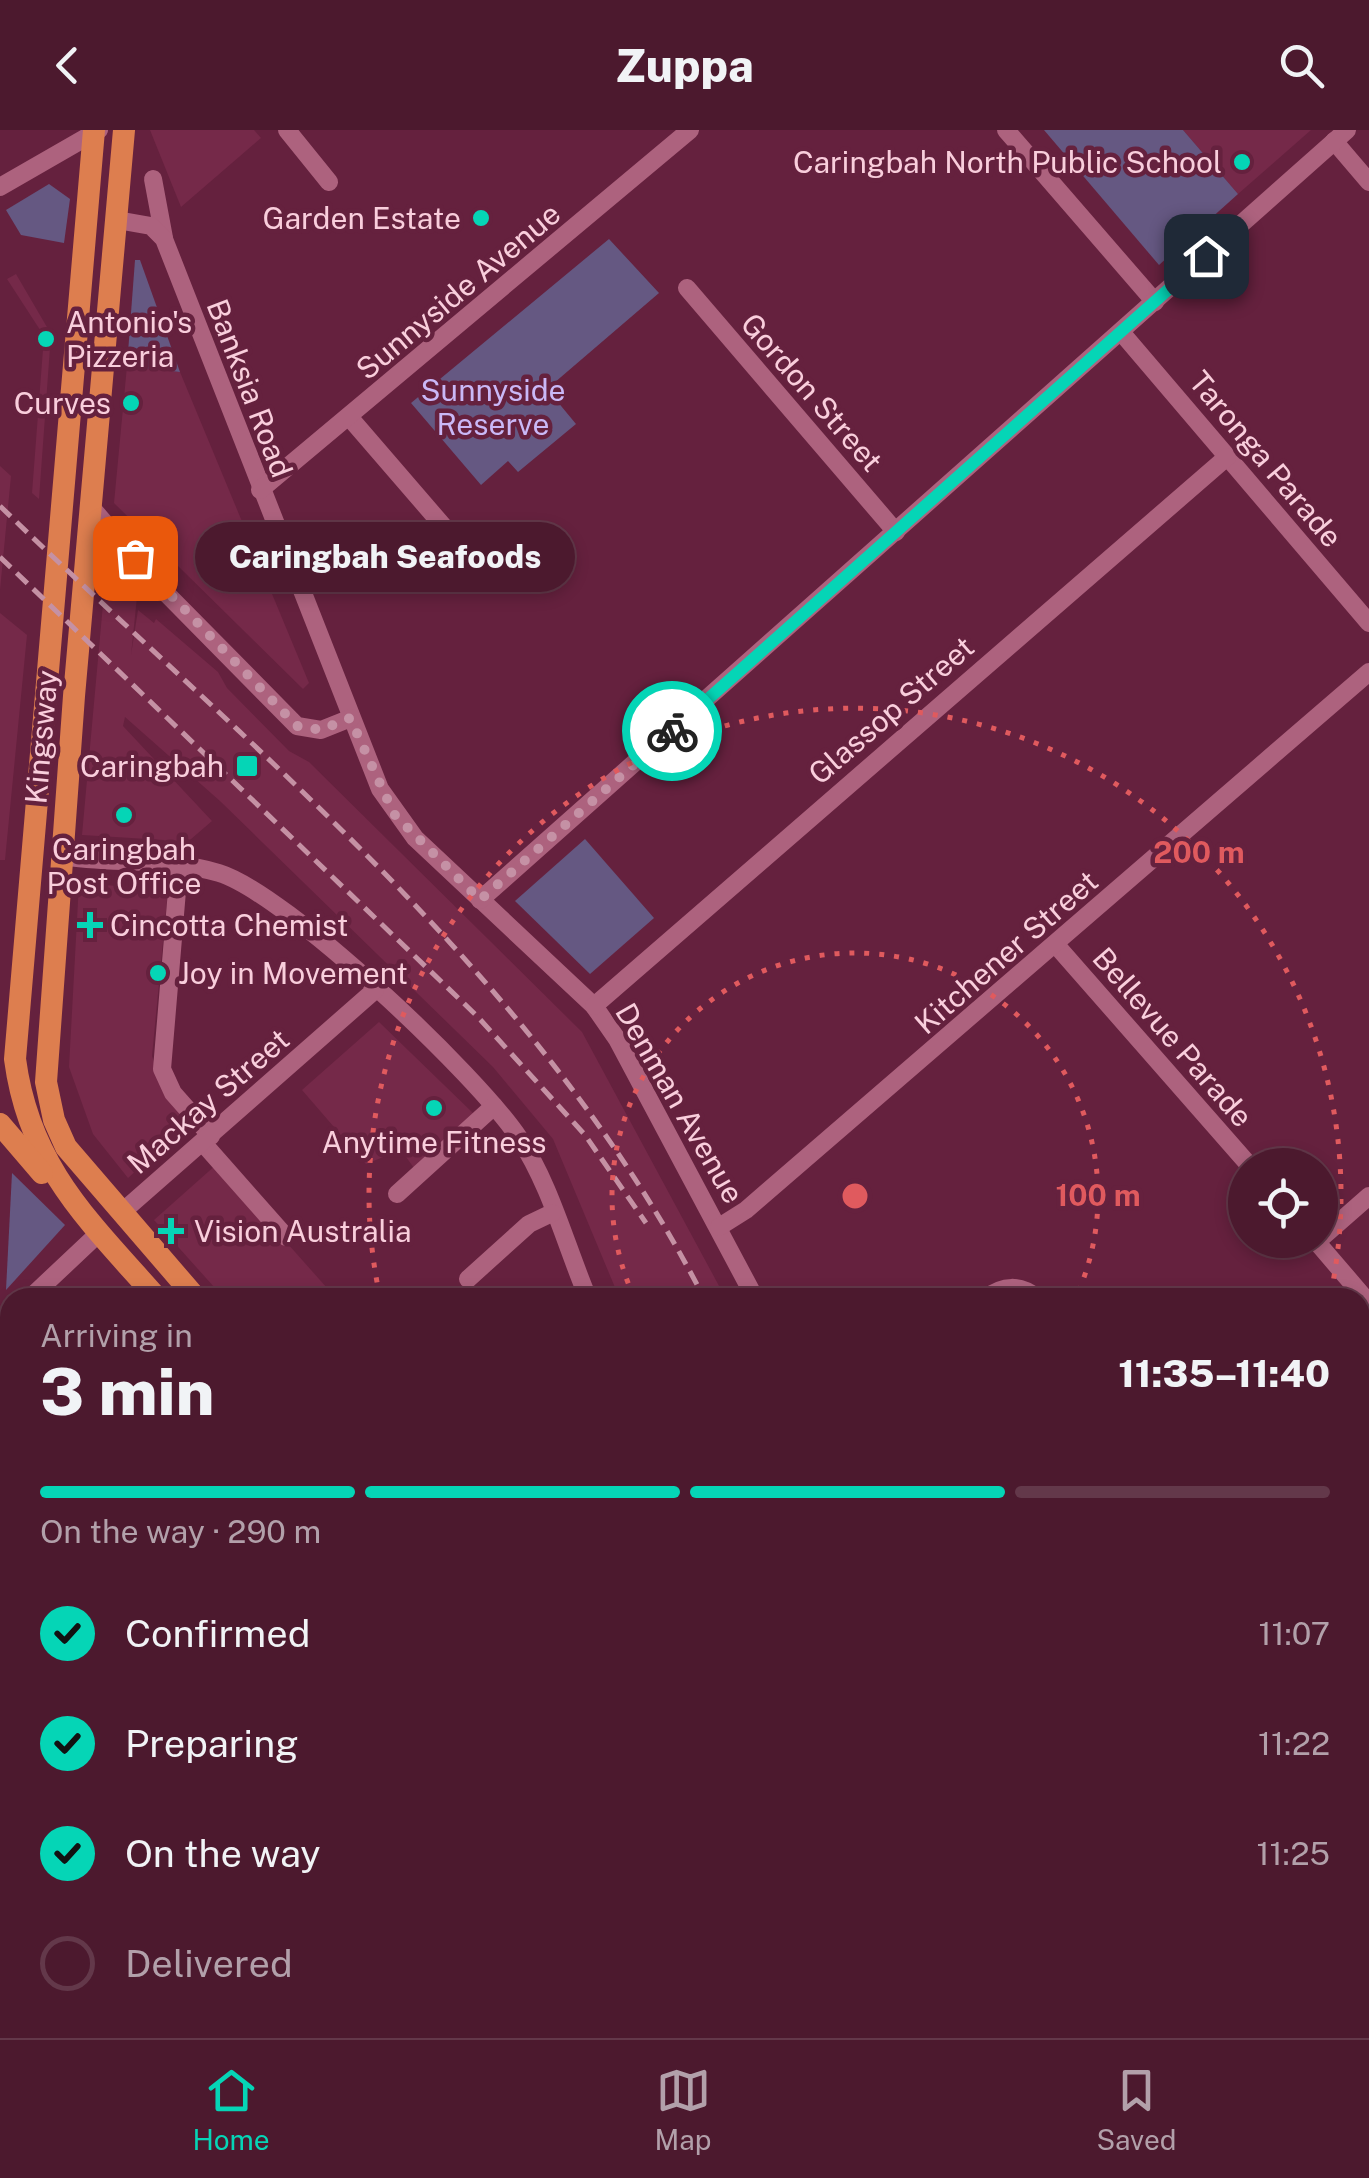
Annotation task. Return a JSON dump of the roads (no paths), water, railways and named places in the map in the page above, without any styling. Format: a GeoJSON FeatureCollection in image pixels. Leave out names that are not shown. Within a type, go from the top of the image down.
{"type":"FeatureCollection","features":[{"type":"Feature","properties":{"kind":"main road","name":"Kingsway"},"geometry":{"type":"LineString","coordinates":[[124,130],[61,856],[46,1082],[54,1120],[66,1147],[187,1288]]}},
{"type":"Feature","properties":{"kind":"main road","name":"Kingsway"},"geometry":{"type":"LineString","coordinates":[[95,131],[32,854],[7,1056],[9,1082],[42,1156],[96,1229],[148,1288]]}},
{"type":"Feature","properties":{"kind":"main road"},"geometry":{"type":"LineString","coordinates":[[32,854],[61,856]]}},
{"type":"Feature","properties":{"kind":"main road"},"geometry":{"type":"LineString","coordinates":[[7,1056],[46,1082]]}},
{"type":"Feature","properties":{"kind":"main road"},"geometry":{"type":"LineString","coordinates":[[9,1082],[46,1082]]}},
{"type":"Feature","properties":{"kind":"main road"},"geometry":{"type":"LineString","coordinates":[[0,1124],[96,1229],[122,1213]]}},
{"type":"Feature","properties":{"kind":"street"},"geometry":{"type":"LineString","coordinates":[[286,130],[329,182]]}},
{"type":"Feature","properties":{"kind":"street","name":"Sunnyside Avenue"},"geometry":{"type":"LineString","coordinates":[[260,490],[690,130]]}},
{"type":"Feature","properties":{"kind":"street"},"geometry":{"type":"LineString","coordinates":[[1006,130],[1154,302]]}},
{"type":"Feature","properties":{"kind":"street"},"geometry":{"type":"LineString","coordinates":[[0,187],[95,131]]}},
{"type":"Feature","properties":{"kind":"street"},"geometry":{"type":"LineString","coordinates":[[480,900],[1341,136],[1369,182]]}},
{"type":"Feature","properties":{"kind":"street","name":"Banksia Road"},"geometry":{"type":"LineString","coordinates":[[153,179],[164,239],[350,718]]}},
{"type":"Feature","properties":{"kind":"street"},"geometry":{"type":"LineString","coordinates":[[117,220],[144,223],[164,239]]}},
{"type":"Feature","properties":{"kind":"street","name":"Gordon Street"},"geometry":{"type":"LineString","coordinates":[[687,288],[896,532]]}},
{"type":"Feature","properties":{"kind":"street","name":"Taronga Parade"},"geometry":{"type":"LineString","coordinates":[[1122,332],[1369,622]]}},
{"type":"Feature","properties":{"kind":"street"},"geometry":{"type":"LineString","coordinates":[[350,418],[482,572],[518,574],[541,565],[558,548]]}},
{"type":"Feature","properties":{"kind":"street","name":"Glassop Street"},"geometry":{"type":"LineString","coordinates":[[594,1006],[1227,457]]}},
{"type":"Feature","properties":{"kind":"street"},"geometry":{"type":"LineString","coordinates":[[90,506],[158,584],[297,726],[321,730],[350,718]]}},
{"type":"Feature","properties":{"kind":"street","name":"Kitchener Street"},"geometry":{"type":"LineString","coordinates":[[719,1227],[746,1210],[1056,946],[1369,672]]}},
{"type":"Feature","properties":{"kind":"street","name":"Denman Avenue"},"geometry":{"type":"LineString","coordinates":[[350,718],[394,814],[594,1006],[617,1039],[750,1288]]}},
{"type":"Feature","properties":{"kind":"street"},"geometry":{"type":"LineString","coordinates":[[61,856],[217,872],[255,890],[375,990],[494,1106],[520,1139],[584,1288]]}},
{"type":"Feature","properties":{"kind":"street"},"geometry":{"type":"LineString","coordinates":[[179,867],[162,1069],[207,1139],[286,1237]]}},
{"type":"Feature","properties":{"kind":"street","name":"Bellevue Parade"},"geometry":{"type":"LineString","coordinates":[[1056,946],[1234,1148]]}},
{"type":"Feature","properties":{"kind":"street","name":"Mackay Street"},"geometry":{"type":"LineString","coordinates":[[122,1213],[375,990]]}},
{"type":"Feature","properties":{"kind":"street"},"geometry":{"type":"LineString","coordinates":[[397,1194],[494,1106]]}},
{"type":"Feature","properties":{"kind":"street"},"geometry":{"type":"LineString","coordinates":[[1338,1223],[1369,1196]]}},
{"type":"Feature","properties":{"kind":"street"},"geometry":{"type":"LineString","coordinates":[[468,1278],[529,1224],[552,1214]]}},
{"type":"Feature","properties":{"kind":"street"},"geometry":{"type":"LineString","coordinates":[[40,1288],[96,1229]]}},
{"type":"Feature","properties":{"kind":"street"},"geometry":{"type":"LineString","coordinates":[[1333,1258],[1357,1288]]}},
{"type":"Feature","properties":{"kind":"railway"},"geometry":{"type":"LineString","coordinates":[[0,506],[291,780],[476,972],[560,1074],[637,1182],[698,1288]]}},
{"type":"Feature","properties":{"kind":"railway"},"geometry":{"type":"LineString","coordinates":[[0,557],[477,1016],[585,1135],[646,1223]]}},
{"type":"Feature","properties":{"kind":"place","name":"Caringbah North Public School"},"geometry":{"type":"Point","coordinates":[1242,162]}},
{"type":"Feature","properties":{"kind":"place","name":"Garden Estate"},"geometry":{"type":"Point","coordinates":[481,218]}},
{"type":"Feature","properties":{"kind":"place","name":"Antonio's Pizzeria"},"geometry":{"type":"Point","coordinates":[46,339]}},
{"type":"Feature","properties":{"kind":"place","name":"Curves"},"geometry":{"type":"Point","coordinates":[131,403]}},
{"type":"Feature","properties":{"kind":"place","name":"Caringbah Seafoods"},"geometry":{"type":"Point","coordinates":[135,558]}},
{"type":"Feature","properties":{"kind":"place","name":"Caringbah"},"geometry":{"type":"Point","coordinates":[247,766]}},
{"type":"Feature","properties":{"kind":"place","name":"Caringbah Post Office"},"geometry":{"type":"Point","coordinates":[124,815]}},
{"type":"Feature","properties":{"kind":"place","name":"Cincotta Chemist"},"geometry":{"type":"Point","coordinates":[90,925]}},
{"type":"Feature","properties":{"kind":"place","name":"Joy in Movement"},"geometry":{"type":"Point","coordinates":[158,973]}},
{"type":"Feature","properties":{"kind":"place","name":"Anytime Fitness"},"geometry":{"type":"Point","coordinates":[434,1108]}},
{"type":"Feature","properties":{"kind":"place","name":"Vision Australia"},"geometry":{"type":"Point","coordinates":[171,1231]}},
{"type":"Feature","properties":{"kind":"park label","name":"Sunnyside Reserve"},"geometry":{"type":"Point","coordinates":[493,407]}}]}
